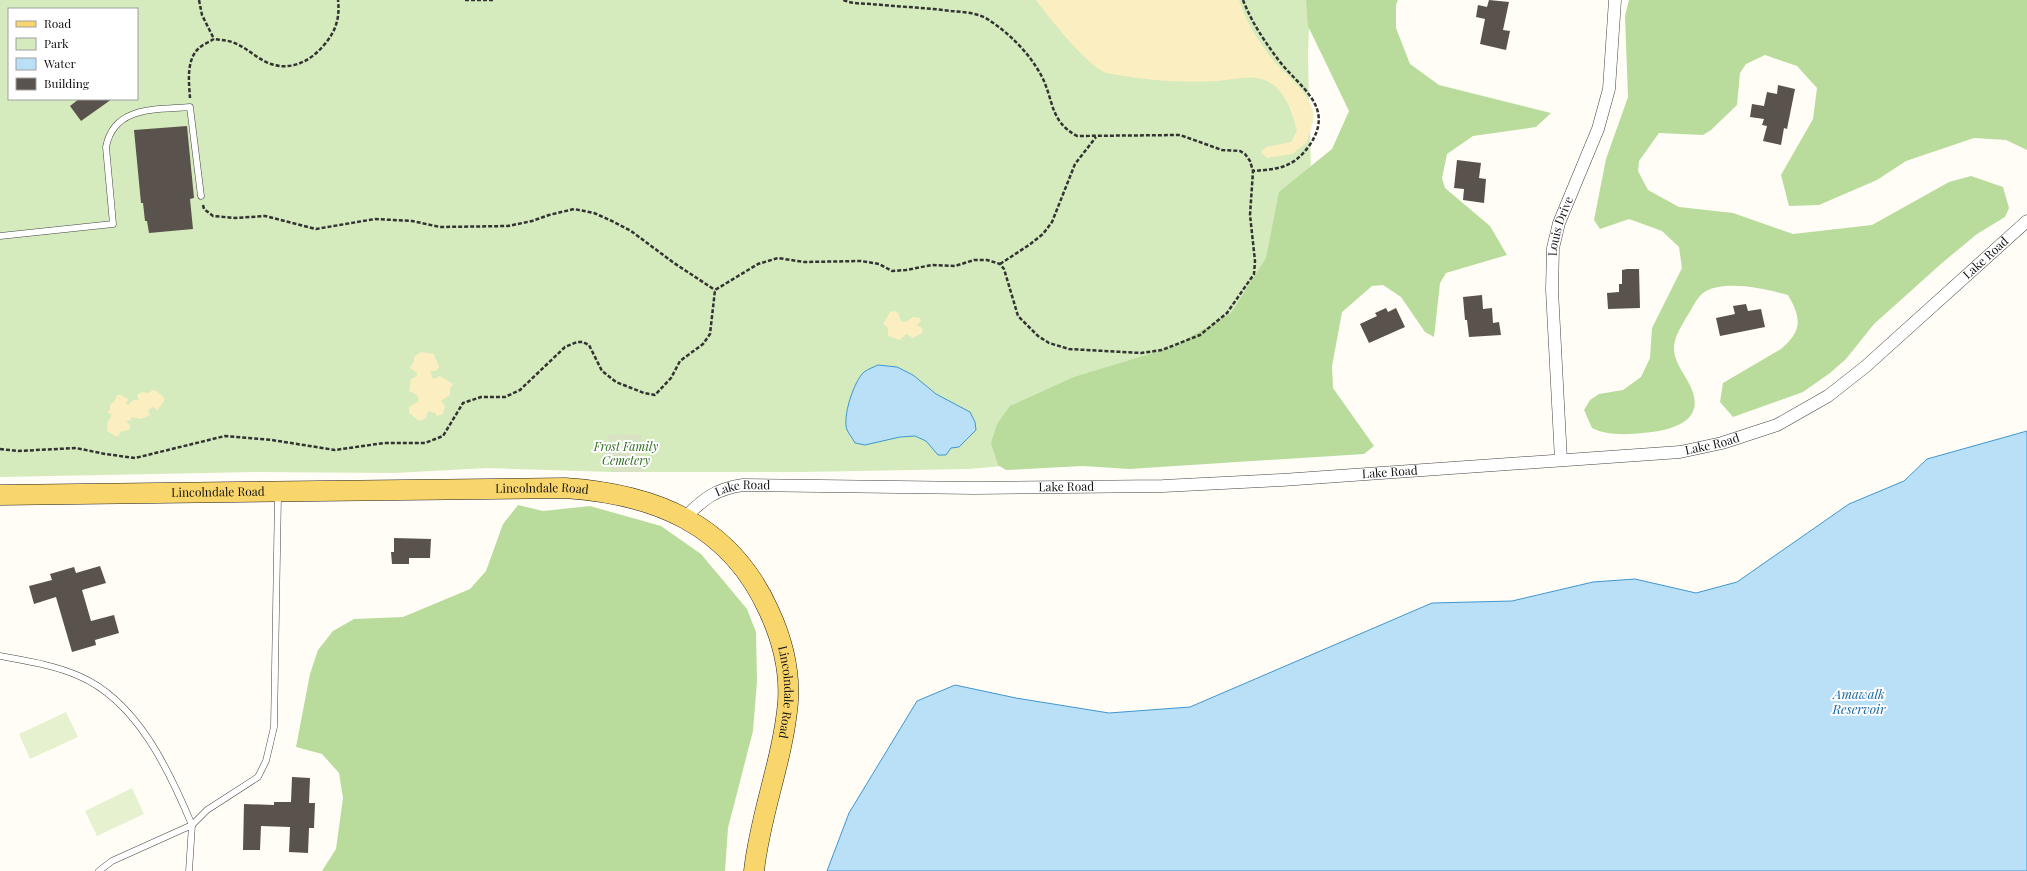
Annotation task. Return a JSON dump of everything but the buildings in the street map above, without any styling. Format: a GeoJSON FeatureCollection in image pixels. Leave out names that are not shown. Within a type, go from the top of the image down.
{"type":"FeatureCollection","features":[{"type":"Feature","properties":{"kind":"main road","name":"Lincolndale Road"},"geometry":{"type":"LineString","coordinates":[[0,494],[565,488],[594,490],[626,495],[658,505],[684,517],[706,531],[741,563],[756,584],[776,625],[783,650],[787,674],[788,700],[786,727],[760,838],[754,871]]}},
{"type":"Feature","properties":{"kind":"street","name":"Louis Drive"},"geometry":{"type":"LineString","coordinates":[[1561,460],[1552,290],[1553,248],[1559,222],[1598,129],[1609,89],[1615,0]]}},
{"type":"Feature","properties":{"kind":"street","name":"Lake Road"},"geometry":{"type":"LineString","coordinates":[[684,517],[713,493],[726,488],[743,485],[996,488],[1163,486],[1275,480],[1680,452],[1722,443],[1777,425],[1828,396],[1865,367],[2027,221]]}},
{"type":"Feature","properties":{"kind":"lane"},"geometry":{"type":"LineString","coordinates":[[0,236],[113,224],[106,147],[108,138],[113,128],[121,120],[132,113],[190,107],[201,196]]}},
{"type":"Feature","properties":{"kind":"lane"},"geometry":{"type":"LineString","coordinates":[[99,871],[112,861],[192,825],[206,810],[258,777],[266,761],[274,728],[278,491]]}},
{"type":"Feature","properties":{"kind":"lane"},"geometry":{"type":"LineString","coordinates":[[0,656],[51,666],[80,676],[111,695],[143,730],[180,796],[192,825],[189,871]]}},
{"type":"Feature","properties":{"kind":"path"},"geometry":{"type":"LineString","coordinates":[[199,0],[202,15],[214,39]]}},
{"type":"Feature","properties":{"kind":"path"},"geometry":{"type":"LineString","coordinates":[[190,107],[188,78],[190,63],[197,50],[214,39],[232,42],[248,49],[265,61],[284,67],[302,64],[317,53],[333,34],[339,14],[338,0]]}},
{"type":"Feature","properties":{"kind":"path"},"geometry":{"type":"LineString","coordinates":[[465,0],[495,0]]}},
{"type":"Feature","properties":{"kind":"path"},"geometry":{"type":"LineString","coordinates":[[715,290],[758,264],[778,258],[804,262],[862,261],[878,264],[892,271],[932,265],[954,266],[974,260],[987,260],[1000,264],[1004,269],[1018,316],[1038,336],[1049,343],[1070,349],[1141,353],[1162,350],[1200,334],[1211,327],[1227,313],[1254,274],[1255,261],[1250,215],[1253,171],[1250,161],[1240,151],[1222,150],[1180,135],[1130,134],[1077,136],[1064,129],[1053,112],[1042,76],[1030,58],[1018,44],[988,19],[972,13],[879,4],[854,4],[843,0]]}},
{"type":"Feature","properties":{"kind":"path"},"geometry":{"type":"LineString","coordinates":[[1243,0],[1251,20],[1277,59],[1312,96],[1317,108],[1319,121],[1315,137],[1295,162],[1283,168],[1253,171]]}},
{"type":"Feature","properties":{"kind":"path"},"geometry":{"type":"LineString","coordinates":[[1000,264],[1029,245],[1048,228],[1052,222],[1075,164],[1096,136]]}},
{"type":"Feature","properties":{"kind":"path"},"geometry":{"type":"LineString","coordinates":[[201,196],[204,209],[213,216],[235,218],[265,216],[316,229],[375,219],[412,221],[440,227],[495,227],[532,221],[574,209],[594,212],[631,231],[674,263],[715,290]]}},
{"type":"Feature","properties":{"kind":"path"},"geometry":{"type":"LineString","coordinates":[[0,449],[18,451],[76,448],[135,458],[224,436],[264,439],[335,450],[384,443],[425,443],[443,436],[463,403],[481,397],[504,397],[520,390],[565,346],[577,342],[583,342],[589,345],[602,370],[616,382],[644,394],[655,395],[671,378],[680,361],[704,344],[710,334],[715,290]]}},
{"type":"Feature","properties":{"kind":"green space"},"geometry":{"type":"Polygon","coordinates":[[[0,0],[1310,0],[1308,55],[1309,104],[1313,112],[1310,130],[1312,223],[1233,371],[1037,463],[968,469],[803,472],[611,472],[487,468],[394,473],[256,472],[0,477],[0,0]]]}},
{"type":"Feature","properties":{"kind":"green space"},"geometry":{"type":"Polygon","coordinates":[[[1306,0],[1398,0],[1396,5],[1396,28],[1410,64],[1439,85],[1551,113],[1536,127],[1473,136],[1447,154],[1442,178],[1445,188],[1490,226],[1507,255],[1446,273],[1440,283],[1434,337],[1425,332],[1401,297],[1383,285],[1372,286],[1342,312],[1332,366],[1333,388],[1374,446],[1364,454],[1129,469],[1083,466],[1006,470],[998,465],[991,443],[997,424],[1010,406],[1074,377],[1173,347],[1231,313],[1266,258],[1279,192],[1332,149],[1349,111],[1308,26],[1306,0]]]}},
{"type":"Feature","properties":{"kind":"green space"},"geometry":{"type":"Polygon","coordinates":[[[1629,0],[2027,0],[2027,150],[2006,140],[1974,138],[1906,161],[1877,180],[1819,205],[1789,206],[1781,175],[1813,119],[1817,88],[1797,66],[1765,55],[1746,64],[1740,73],[1737,105],[1711,130],[1703,135],[1659,133],[1639,161],[1638,171],[1648,190],[1679,207],[1733,213],[1793,234],[1872,225],[1949,182],[1971,176],[2003,187],[2009,208],[2005,217],[1977,234],[1874,324],[1846,359],[1830,373],[1803,392],[1733,417],[1720,402],[1723,383],[1781,349],[1793,336],[1796,330],[1798,324],[1797,317],[1788,295],[1758,288],[1735,286],[1725,286],[1706,291],[1695,303],[1678,332],[1674,344],[1676,359],[1690,385],[1695,400],[1694,409],[1690,416],[1685,421],[1661,431],[1613,434],[1592,428],[1584,410],[1590,400],[1599,394],[1623,390],[1641,377],[1650,358],[1652,328],[1682,268],[1679,247],[1662,231],[1629,219],[1600,229],[1594,220],[1606,159],[1628,97],[1625,16],[1629,0]]]}},
{"type":"Feature","properties":{"kind":"green space","name":"Frost Family Cemetery"},"geometry":{"type":"Polygon","coordinates":[[[608,435],[642,435],[644,472],[611,472],[608,435]]]}},
{"type":"Feature","properties":{"kind":"green space"},"geometry":{"type":"Polygon","coordinates":[[[518,505],[543,511],[590,506],[661,526],[701,554],[747,609],[756,632],[757,681],[753,731],[728,828],[725,871],[322,871],[336,849],[343,798],[339,773],[322,754],[296,747],[310,674],[318,650],[333,631],[354,619],[403,617],[470,589],[486,571],[503,524],[518,505]]]}},
{"type":"Feature","properties":{"kind":"green space"},"geometry":{"type":"Polygon","coordinates":[[[66,712],[78,737],[30,759],[19,734],[66,712]]]}},
{"type":"Feature","properties":{"kind":"green space"},"geometry":{"type":"Polygon","coordinates":[[[132,788],[144,814],[97,836],[85,811],[132,788]]]}},
{"type":"Feature","properties":{"kind":"sand"},"geometry":{"type":"Polygon","coordinates":[[[1036,0],[1239,0],[1245,17],[1258,39],[1274,61],[1303,91],[1311,105],[1313,119],[1307,142],[1292,154],[1267,158],[1261,152],[1266,147],[1291,142],[1297,131],[1291,111],[1284,97],[1275,86],[1269,82],[1263,79],[1250,77],[1204,82],[1180,82],[1143,79],[1106,73],[1096,67],[1078,50],[1058,29],[1036,0]]]}},
{"type":"Feature","properties":{"kind":"sand"},"geometry":{"type":"Polygon","coordinates":[[[894,311],[898,313],[901,321],[906,322],[913,317],[920,318],[921,321],[917,325],[923,329],[922,333],[913,338],[906,334],[900,340],[888,336],[888,328],[883,324],[890,312],[894,311]]]}},
{"type":"Feature","properties":{"kind":"sand"},"geometry":{"type":"Polygon","coordinates":[[[421,352],[434,354],[439,367],[436,371],[430,371],[433,379],[440,376],[453,384],[450,388],[450,395],[441,401],[445,406],[443,414],[437,416],[435,413],[428,411],[426,418],[419,421],[409,413],[409,407],[419,401],[417,395],[409,391],[411,379],[417,376],[417,373],[410,368],[414,361],[414,357],[421,352]]]}},
{"type":"Feature","properties":{"kind":"sand"},"geometry":{"type":"Polygon","coordinates":[[[153,390],[157,391],[165,399],[158,410],[153,407],[148,410],[150,415],[141,419],[131,417],[131,420],[126,421],[130,425],[129,430],[120,432],[119,436],[115,436],[107,431],[108,421],[112,415],[107,412],[110,410],[110,404],[114,402],[117,395],[121,395],[128,399],[126,404],[128,405],[133,400],[139,400],[137,396],[139,393],[148,393],[153,390]]]}},
{"type":"Feature","properties":{"kind":"water"},"geometry":{"type":"Polygon","coordinates":[[[878,365],[897,367],[913,375],[936,394],[970,412],[975,422],[976,430],[959,447],[951,448],[946,455],[938,455],[926,441],[915,436],[900,437],[865,445],[855,443],[847,430],[846,424],[850,400],[856,383],[864,372],[878,365]]]}},
{"type":"Feature","properties":{"kind":"water","name":"Amawalk Reservoir"},"geometry":{"type":"Polygon","coordinates":[[[2027,431],[2027,871],[827,871],[849,813],[917,701],[955,685],[1016,698],[1109,713],[1190,707],[1432,603],[1512,601],[1593,582],[1635,579],[1696,593],[1737,582],[1849,504],[1904,481],[1927,459],[2027,431]]]}}]}
